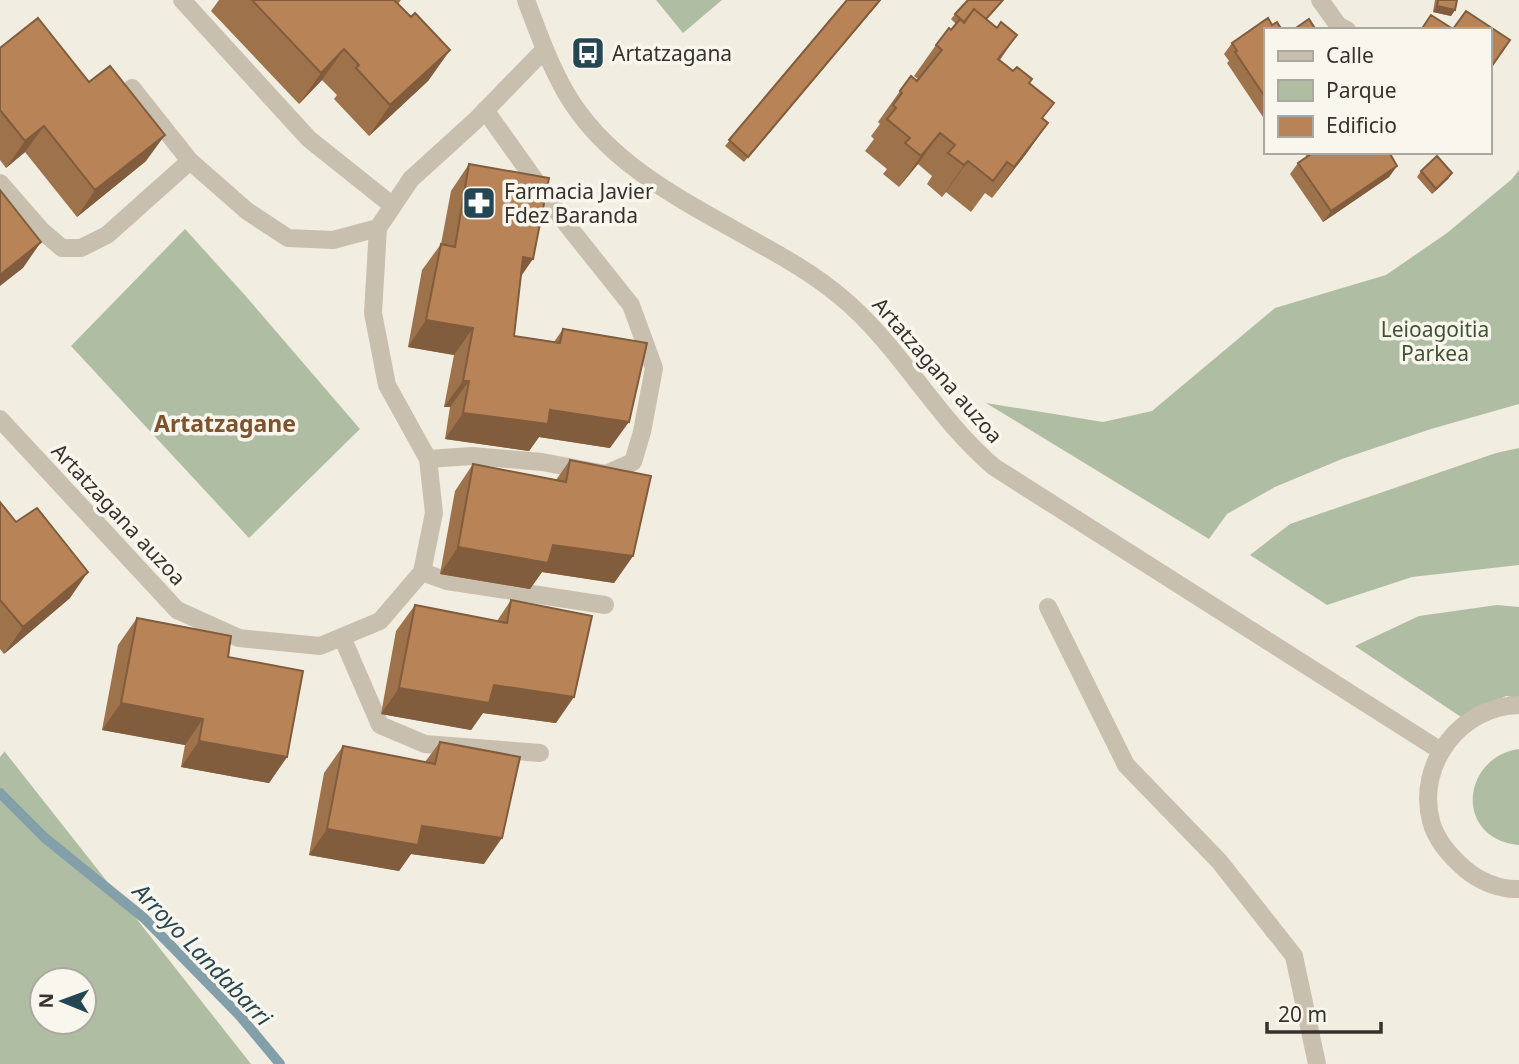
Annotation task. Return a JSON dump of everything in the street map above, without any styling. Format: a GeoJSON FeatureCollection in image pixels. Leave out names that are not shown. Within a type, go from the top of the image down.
{"type":"FeatureCollection","features":[{"type":"Feature","properties":{"kind":"street"},"geometry":{"type":"LineString","coordinates":[[182,0],[309,139],[393,206]]}},
{"type":"Feature","properties":{"kind":"street","name":"Artatzagana auzoa"},"geometry":{"type":"LineString","coordinates":[[526,0],[544,50],[568,95],[596,133],[648,179],[805,270],[841,296],[867,321],[968,445],[994,467],[1441,751]]}},
{"type":"Feature","properties":{"kind":"street"},"geometry":{"type":"LineString","coordinates":[[1320,0],[1338,25],[1343,28]]}},
{"type":"Feature","properties":{"kind":"street"},"geometry":{"type":"LineString","coordinates":[[132,88],[190,161],[247,211],[288,238],[333,240],[378,228],[411,179],[544,50]]}},
{"type":"Feature","properties":{"kind":"street"},"geometry":{"type":"LineString","coordinates":[[428,459],[472,456],[542,462],[606,474],[634,462],[654,368],[631,305],[564,221],[485,110]]}},
{"type":"Feature","properties":{"kind":"street"},"geometry":{"type":"LineString","coordinates":[[0,183],[41,230],[62,248],[81,248],[107,235],[190,161]]}},
{"type":"Feature","properties":{"kind":"street","name":"Artatzagana auzoa"},"geometry":{"type":"LineString","coordinates":[[0,419],[177,610],[239,638],[320,646],[380,621],[422,572],[434,513],[428,459],[387,385],[373,313],[378,228]]}},
{"type":"Feature","properties":{"kind":"street"},"geometry":{"type":"LineString","coordinates":[[422,572],[447,582],[605,605]]}},
{"type":"Feature","properties":{"kind":"street"},"geometry":{"type":"LineString","coordinates":[[1048,607],[1126,765],[1219,861],[1294,956],[1317,1064]]}},
{"type":"Feature","properties":{"kind":"street"},"geometry":{"type":"LineString","coordinates":[[342,637],[380,725],[425,744],[540,753]]}},
{"type":"Feature","properties":{"kind":"street"},"geometry":{"type":"LineString","coordinates":[[1519,705],[1480,714],[1457,730],[1441,751],[1429,785],[1431,821],[1448,854],[1475,878],[1509,889],[1519,889]]}},
{"type":"Feature","properties":{"kind":"green space"},"geometry":{"type":"Polygon","coordinates":[[[656,0],[722,0],[683,33],[656,0]]]}},
{"type":"Feature","properties":{"kind":"green space","name":"Leioagoitia Parkea"},"geometry":{"type":"Polygon","coordinates":[[[1519,170],[1519,404],[1431,429],[1342,459],[1275,487],[1227,514],[1209,539],[986,403],[1103,422],[1152,411],[1275,308],[1386,275],[1447,233],[1512,179],[1519,170]]]}},
{"type":"Feature","properties":{"kind":"green space"},"geometry":{"type":"Polygon","coordinates":[[[185,229],[360,429],[249,538],[71,346],[185,229]]]}},
{"type":"Feature","properties":{"kind":"green space"},"geometry":{"type":"Polygon","coordinates":[[[1519,448],[1519,565],[1412,577],[1327,605],[1250,555],[1290,524],[1496,453],[1519,448]]]}},
{"type":"Feature","properties":{"kind":"green space"},"geometry":{"type":"Polygon","coordinates":[[[1497,605],[1519,607],[1519,698],[1506,696],[1461,717],[1355,646],[1419,616],[1497,605]]]}},
{"type":"Feature","properties":{"kind":"green space"},"geometry":{"type":"Polygon","coordinates":[[[1519,749],[1518,845],[1501,841],[1486,832],[1477,820],[1473,805],[1479,776],[1488,764],[1502,754],[1519,749]]]}},
{"type":"Feature","properties":{"kind":"green space"},"geometry":{"type":"Polygon","coordinates":[[[5,751],[251,1064],[0,1064],[0,757],[5,751]]]}},
{"type":"Feature","properties":{"kind":"building"},"geometry":{"type":"Polygon","coordinates":[[[252,0],[394,0],[411,17],[415,13],[450,50],[390,105],[356,68],[359,65],[344,49],[321,73],[252,0]]]}},
{"type":"Feature","properties":{"kind":"building"},"geometry":{"type":"Polygon","coordinates":[[[847,0],[880,0],[748,157],[729,140],[847,0]]]}},
{"type":"Feature","properties":{"kind":"building"},"geometry":{"type":"Polygon","coordinates":[[[968,0],[1003,0],[986,19],[974,9],[964,22],[955,14],[968,0]]]}},
{"type":"Feature","properties":{"kind":"building"},"geometry":{"type":"Polygon","coordinates":[[[1438,0],[1457,0],[1455,10],[1437,6],[1438,0]]]}},
{"type":"Feature","properties":{"kind":"building"},"geometry":{"type":"Polygon","coordinates":[[[974,9],[997,28],[1001,22],[1017,35],[998,59],[1013,71],[1017,67],[1032,79],[1029,83],[1054,103],[1042,118],[1048,123],[1014,167],[1007,162],[993,181],[968,161],[964,165],[948,153],[955,145],[940,133],[921,156],[905,143],[910,138],[887,119],[896,108],[893,105],[911,76],[917,81],[942,50],[936,45],[949,28],[951,30],[960,19],[964,23],[974,9]]]}},
{"type":"Feature","properties":{"kind":"building"},"geometry":{"type":"Polygon","coordinates":[[[1466,11],[1510,40],[1491,67],[1491,28],[1454,28],[1466,11]]]}},
{"type":"Feature","properties":{"kind":"building"},"geometry":{"type":"Polygon","coordinates":[[[1431,15],[1451,28],[1422,28],[1431,15]]]}},
{"type":"Feature","properties":{"kind":"building"},"geometry":{"type":"Polygon","coordinates":[[[38,18],[89,82],[110,66],[165,135],[95,190],[44,126],[25,141],[0,110],[0,48],[38,18]]]}},
{"type":"Feature","properties":{"kind":"building"},"geometry":{"type":"Polygon","coordinates":[[[1268,18],[1272,25],[1277,22],[1281,28],[1264,28],[1264,96],[1235,52],[1237,51],[1232,43],[1268,18]]]}},
{"type":"Feature","properties":{"kind":"building"},"geometry":{"type":"Polygon","coordinates":[[[1309,19],[1315,28],[1296,28],[1309,19]]]}},
{"type":"Feature","properties":{"kind":"building"},"geometry":{"type":"Polygon","coordinates":[[[1311,154],[1390,154],[1397,166],[1331,211],[1298,163],[1311,154]]]}},
{"type":"Feature","properties":{"kind":"building"},"geometry":{"type":"Polygon","coordinates":[[[1437,156],[1452,173],[1436,189],[1421,171],[1437,156]]]}},
{"type":"Feature","properties":{"kind":"building"},"geometry":{"type":"Polygon","coordinates":[[[469,164],[549,178],[533,259],[523,257],[514,336],[560,343],[563,329],[647,343],[629,422],[550,410],[548,424],[463,413],[469,381],[463,381],[473,328],[426,320],[441,244],[455,247],[469,164]]]}},
{"type":"Feature","properties":{"kind":"building"},"geometry":{"type":"Polygon","coordinates":[[[0,190],[41,242],[0,275],[0,190]]]}},
{"type":"Feature","properties":{"kind":"building"},"geometry":{"type":"Polygon","coordinates":[[[570,460],[651,476],[633,556],[553,545],[548,563],[458,547],[473,464],[566,482],[570,460]]]}},
{"type":"Feature","properties":{"kind":"building"},"geometry":{"type":"Polygon","coordinates":[[[0,502],[16,522],[37,508],[88,572],[23,627],[0,600],[0,502]]]}},
{"type":"Feature","properties":{"kind":"building"},"geometry":{"type":"Polygon","coordinates":[[[511,600],[592,616],[574,697],[494,685],[489,703],[399,688],[415,605],[507,623],[511,600]]]}},
{"type":"Feature","properties":{"kind":"building"},"geometry":{"type":"Polygon","coordinates":[[[137,618],[231,636],[228,657],[303,671],[287,757],[199,741],[203,719],[121,703],[137,618]]]}},
{"type":"Feature","properties":{"kind":"building"},"geometry":{"type":"Polygon","coordinates":[[[440,742],[520,757],[502,838],[422,826],[418,845],[327,829],[343,746],[435,764],[440,742]]]}},
{"type":"Feature","properties":{"kind":"waterway","name":"Arroyo Landabarri"},"geometry":{"type":"LineString","coordinates":[[0,793],[45,838],[144,918],[240,1016],[280,1064]]}},
{"type":"Feature","properties":{"kind":"place","name":"Artatzagana"},"geometry":{"type":"Point","coordinates":[588,53]}},
{"type":"Feature","properties":{"kind":"place","name":"Farmacia Javier Fdez Baranda"},"geometry":{"type":"Point","coordinates":[479,203]}},
{"type":"Feature","properties":{"kind":"district","name":"Artatzagane"},"geometry":{"type":"Point","coordinates":[225,423]}}]}
